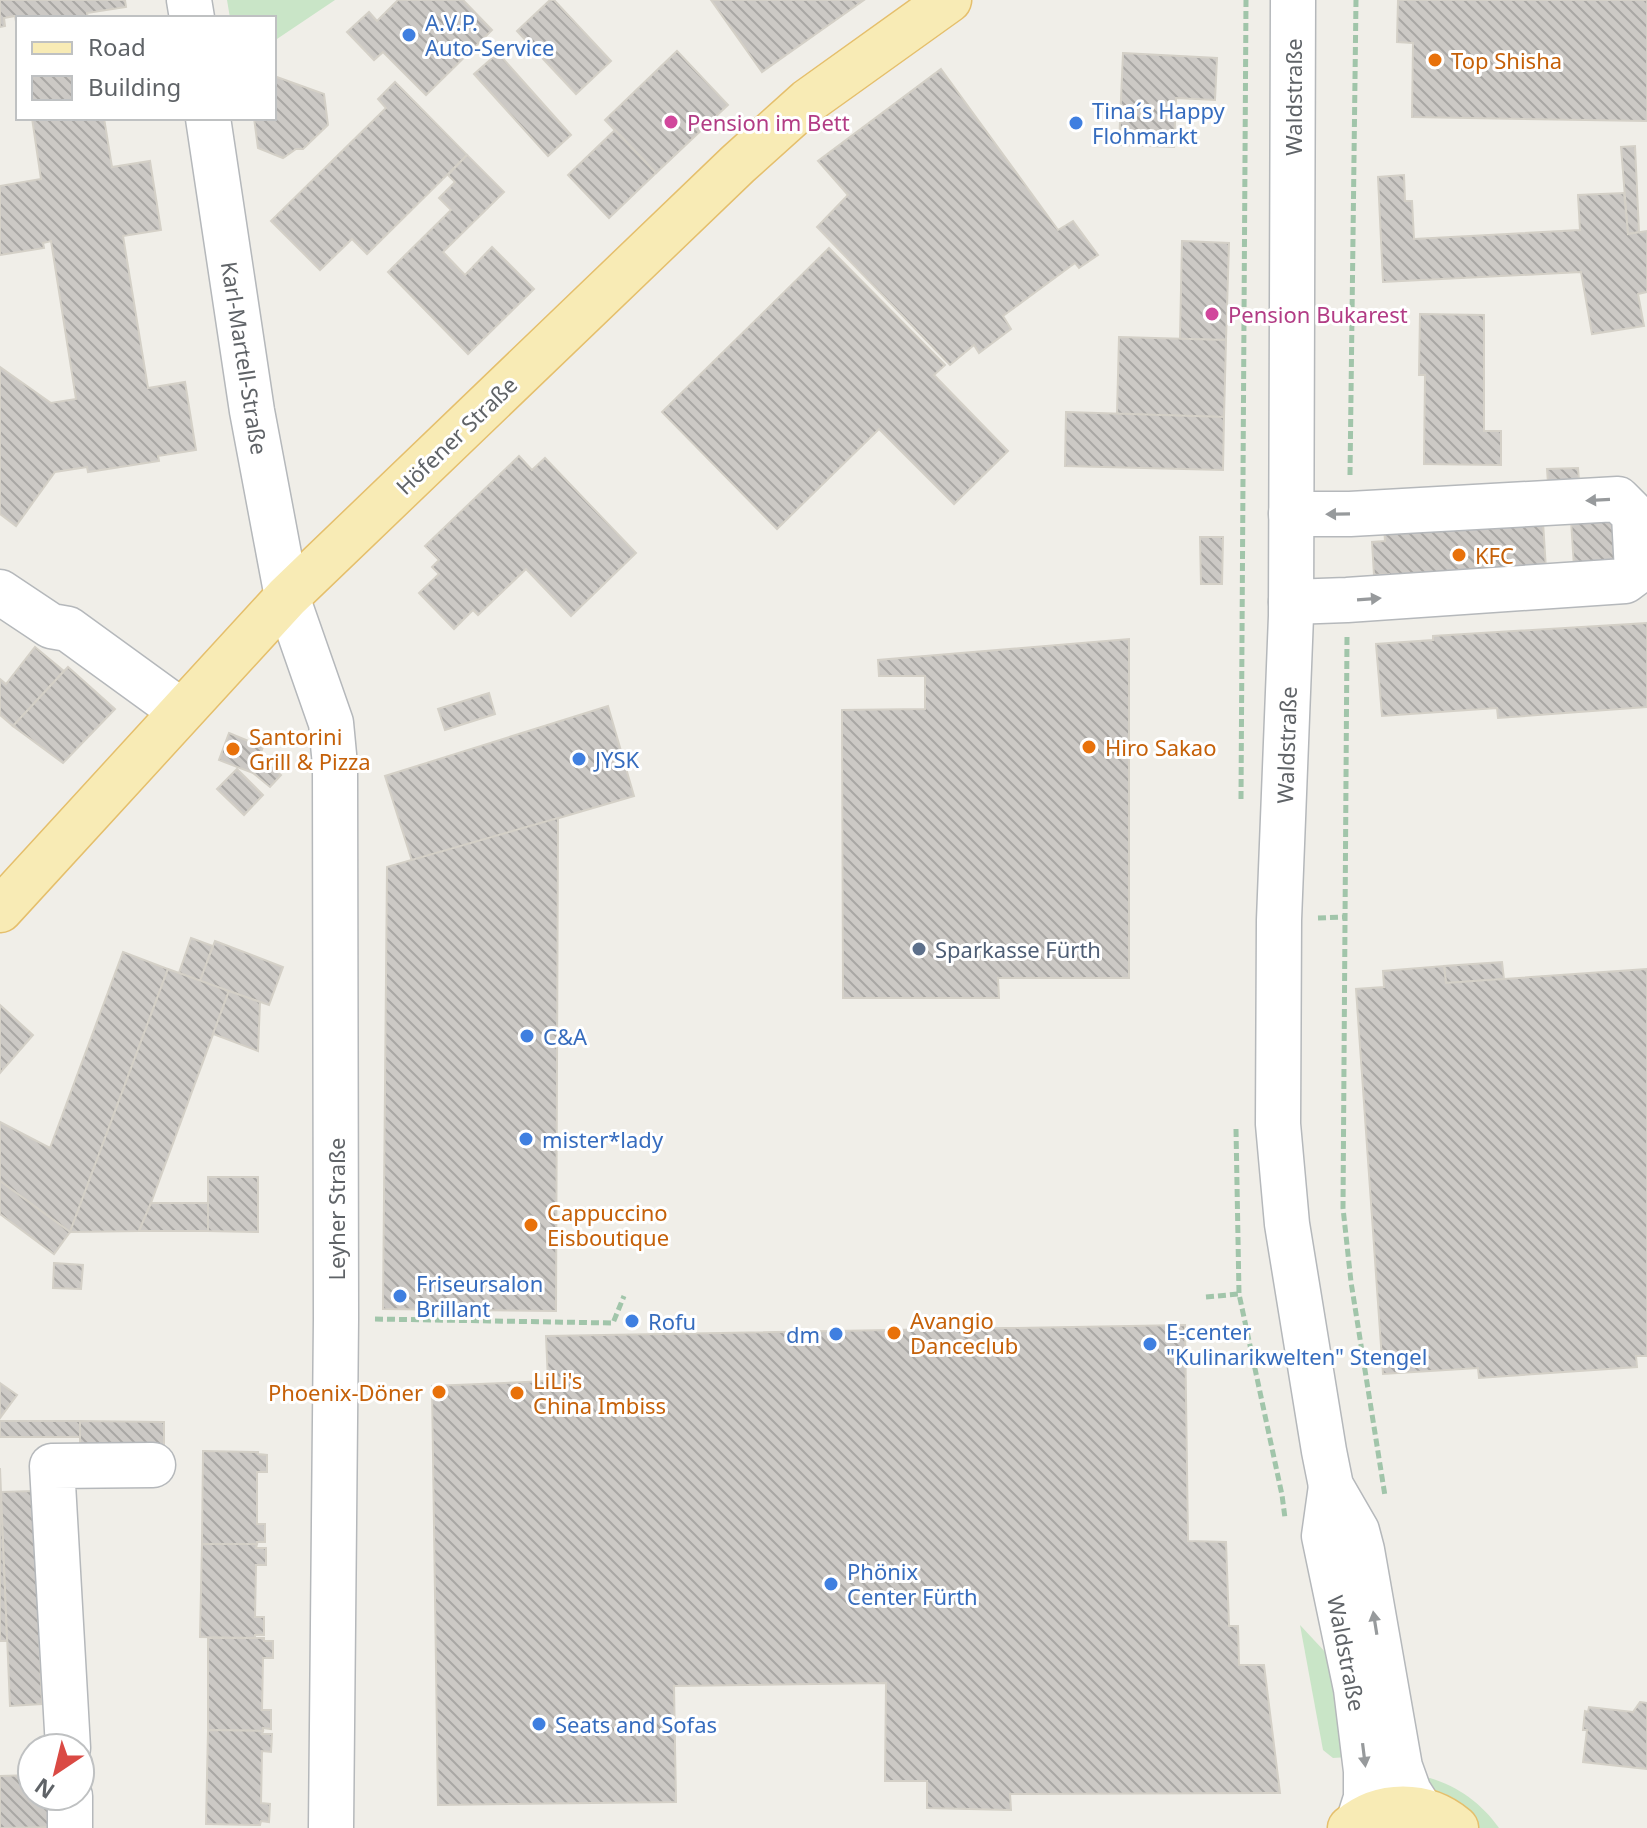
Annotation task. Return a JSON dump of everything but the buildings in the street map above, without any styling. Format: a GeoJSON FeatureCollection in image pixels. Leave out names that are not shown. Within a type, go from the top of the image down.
{"type":"FeatureCollection","features":[{"type":"Feature","properties":{"kind":"main road","name":"Höfener Straße"},"geometry":{"type":"LineString","coordinates":[[0,910],[287,597],[772,132],[822,91],[949,0]]}},
{"type":"Feature","properties":{"kind":"main road"},"geometry":{"type":"LineString","coordinates":[[1354,1824],[1393,1808],[1438,1819]]}},
{"type":"Feature","properties":{"kind":"street","name":"Waldstraße"},"geometry":{"type":"LineString","coordinates":[[1293,0],[1291,602],[1279,920],[1278,1124],[1287,1224],[1331,1486],[1324,1536],[1358,1702],[1366,1771],[1366,1798],[1354,1824]]}},
{"type":"Feature","properties":{"kind":"street","name":"Karl-Martell-Straße"},"geometry":{"type":"LineString","coordinates":[[208,120],[252,411],[287,597]]}},
{"type":"Feature","properties":{"kind":"street"},"geometry":{"type":"LineString","coordinates":[[1291,514],[1350,514],[1618,499],[1634,515],[1637,572],[1625,581],[1291,602]]}},
{"type":"Feature","properties":{"kind":"street"},"geometry":{"type":"LineString","coordinates":[[0,592],[51,626],[68,629],[181,711]]}},
{"type":"Feature","properties":{"kind":"street","name":"Leyher Straße"},"geometry":{"type":"LineString","coordinates":[[287,597],[331,723],[335,765],[336,1319],[331,1828]]}},
{"type":"Feature","properties":{"kind":"street"},"geometry":{"type":"LineString","coordinates":[[67,1732],[52,1466],[153,1465]]}},
{"type":"Feature","properties":{"kind":"street","name":"Waldstraße"},"geometry":{"type":"LineString","coordinates":[[1331,1486],[1357,1531],[1400,1767],[1409,1792],[1438,1819]]}},
{"type":"Feature","properties":{"kind":"path"},"geometry":{"type":"LineString","coordinates":[[1350,514],[1356,0]]}},
{"type":"Feature","properties":{"kind":"path"},"geometry":{"type":"LineString","coordinates":[[1347,600],[1343,1208],[1351,1282],[1386,1502]]}},
{"type":"Feature","properties":{"kind":"path"},"geometry":{"type":"LineString","coordinates":[[1206,1297],[1239,1294]]}},
{"type":"Feature","properties":{"kind":"path"},"geometry":{"type":"LineString","coordinates":[[336,1319],[613,1323],[624,1296]]}},
{"type":"Feature","properties":{"kind":"green space"},"geometry":{"type":"Polygon","coordinates":[[[227,0],[335,0],[276,40],[276,16],[230,16],[227,0]]]}},
{"type":"Feature","properties":{"kind":"green space"},"geometry":{"type":"Polygon","coordinates":[[[1300,1625],[1327,1654],[1348,1757],[1333,1758],[1323,1750],[1300,1625]]]}},
{"type":"Feature","properties":{"kind":"green space"},"geometry":{"type":"Polygon","coordinates":[[[1430,1778],[1469,1797],[1499,1828],[1473,1828],[1420,1779],[1430,1778]]]}},
{"type":"Feature","properties":{"kind":"place","name":"A.V.P. Auto-Service"},"geometry":{"type":"Point","coordinates":[409,35]}},
{"type":"Feature","properties":{"kind":"place","name":"Top Shisha"},"geometry":{"type":"Point","coordinates":[1435,60]}},
{"type":"Feature","properties":{"kind":"place","name":"Pension im Bett"},"geometry":{"type":"Point","coordinates":[671,122]}},
{"type":"Feature","properties":{"kind":"place","name":"Tina´s Happy Flohmarkt"},"geometry":{"type":"Point","coordinates":[1076,123]}},
{"type":"Feature","properties":{"kind":"place","name":"Pension Bukarest"},"geometry":{"type":"Point","coordinates":[1212,314]}},
{"type":"Feature","properties":{"kind":"place","name":"KFC"},"geometry":{"type":"Point","coordinates":[1459,555]}},
{"type":"Feature","properties":{"kind":"place","name":"Hiro Sakao"},"geometry":{"type":"Point","coordinates":[1089,747]}},
{"type":"Feature","properties":{"kind":"place","name":"Santorini Grill & Pizza"},"geometry":{"type":"Point","coordinates":[233,749]}},
{"type":"Feature","properties":{"kind":"place","name":"JYSK"},"geometry":{"type":"Point","coordinates":[579,759]}},
{"type":"Feature","properties":{"kind":"place","name":"Sparkasse Fürth"},"geometry":{"type":"Point","coordinates":[919,949]}},
{"type":"Feature","properties":{"kind":"place","name":"C&A"},"geometry":{"type":"Point","coordinates":[527,1036]}},
{"type":"Feature","properties":{"kind":"place","name":"mister*lady"},"geometry":{"type":"Point","coordinates":[526,1139]}},
{"type":"Feature","properties":{"kind":"place","name":"Cappuccino Eisboutique"},"geometry":{"type":"Point","coordinates":[531,1225]}},
{"type":"Feature","properties":{"kind":"place","name":"Friseursalon Brillant"},"geometry":{"type":"Point","coordinates":[400,1296]}},
{"type":"Feature","properties":{"kind":"place","name":"Rofu"},"geometry":{"type":"Point","coordinates":[632,1321]}},
{"type":"Feature","properties":{"kind":"place","name":"Avangio Danceclub"},"geometry":{"type":"Point","coordinates":[894,1333]}},
{"type":"Feature","properties":{"kind":"place","name":"dm"},"geometry":{"type":"Point","coordinates":[836,1334]}},
{"type":"Feature","properties":{"kind":"place","name":"E-center \"Kulinarikwelten\" Stengel"},"geometry":{"type":"Point","coordinates":[1150,1344]}},
{"type":"Feature","properties":{"kind":"place","name":"Phoenix-Döner"},"geometry":{"type":"Point","coordinates":[439,1392]}},
{"type":"Feature","properties":{"kind":"place","name":"LiLi's China Imbiss"},"geometry":{"type":"Point","coordinates":[517,1393]}},
{"type":"Feature","properties":{"kind":"place","name":"Phönix Center Fürth"},"geometry":{"type":"Point","coordinates":[831,1584]}},
{"type":"Feature","properties":{"kind":"place","name":"Seats and Sofas"},"geometry":{"type":"Point","coordinates":[539,1724]}}]}
